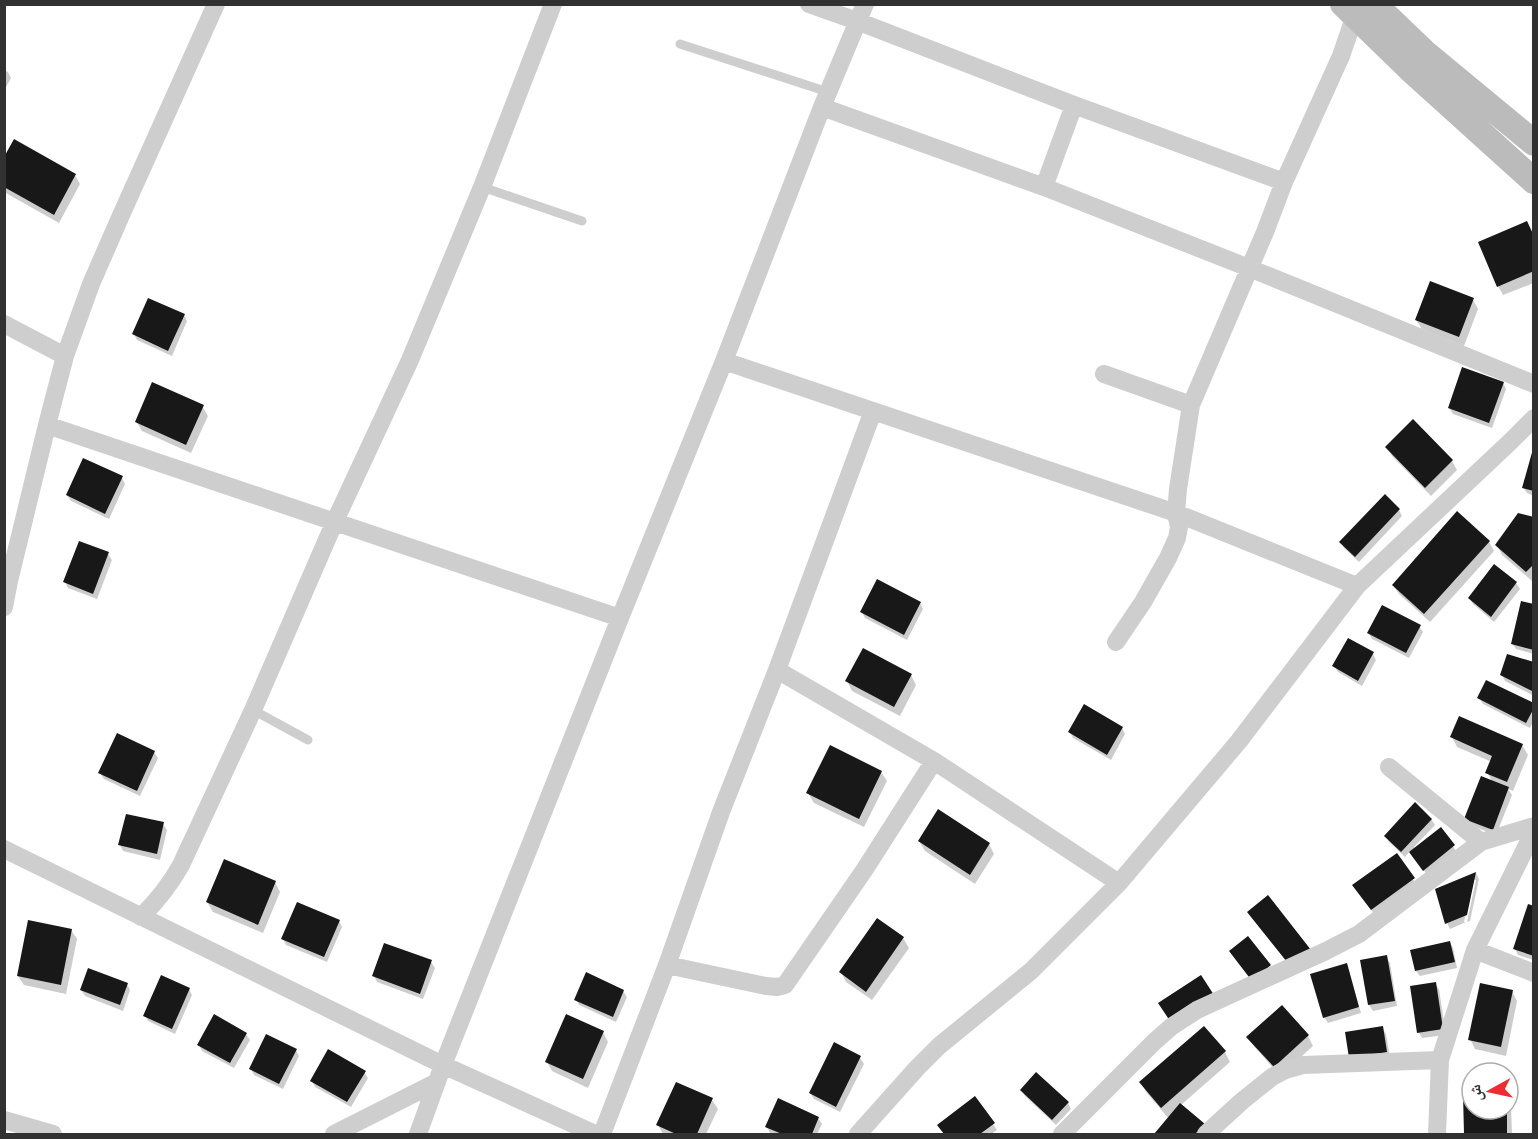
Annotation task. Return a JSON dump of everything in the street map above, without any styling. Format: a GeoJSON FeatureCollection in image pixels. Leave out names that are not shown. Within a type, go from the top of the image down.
{"type":"FeatureCollection","features":[{"type":"Feature","properties":{"kind":"street"},"geometry":{"type":"LineString","coordinates":[[4,607],[7,580],[65,356],[91,284],[216,4]]}},
{"type":"Feature","properties":{"kind":"street"},"geometry":{"type":"LineString","coordinates":[[141,917],[171,882],[181,865],[253,710],[335,521],[410,360],[482,187],[553,4]]}},
{"type":"Feature","properties":{"kind":"street"},"geometry":{"type":"LineString","coordinates":[[809,4],[861,13],[1074,105],[1284,182]]}},
{"type":"Feature","properties":{"kind":"street"},"geometry":{"type":"LineString","coordinates":[[1116,642],[1143,602],[1177,538],[1179,527],[1176,513],[1191,405],[1284,182],[1341,56],[1357,8],[1417,61],[1533,181]]}},
{"type":"Feature","properties":{"kind":"street"},"geometry":{"type":"LineString","coordinates":[[418,1134],[620,618],[724,361],[825,99],[861,13]]}},
{"type":"Feature","properties":{"kind":"street"},"geometry":{"type":"LineString","coordinates":[[1417,61],[1533,143]]}},
{"type":"Feature","properties":{"kind":"street"},"geometry":{"type":"LineString","coordinates":[[825,99],[1533,384]]}},
{"type":"Feature","properties":{"kind":"street"},"geometry":{"type":"LineString","coordinates":[[1044,187],[1074,105]]}},
{"type":"Feature","properties":{"kind":"street"},"geometry":{"type":"LineString","coordinates":[[4,324],[65,356]]}},
{"type":"Feature","properties":{"kind":"street"},"geometry":{"type":"LineString","coordinates":[[724,361],[1176,513],[1357,586]]}},
{"type":"Feature","properties":{"kind":"street"},"geometry":{"type":"LineString","coordinates":[[1104,374],[1191,405]]}},
{"type":"Feature","properties":{"kind":"street"},"geometry":{"type":"LineString","coordinates":[[602,1134],[873,411]]}},
{"type":"Feature","properties":{"kind":"street"},"geometry":{"type":"LineString","coordinates":[[858,1134],[939,1046],[1031,971],[1119,883],[1239,741],[1357,586],[1533,418]]}},
{"type":"Feature","properties":{"kind":"street"},"geometry":{"type":"LineString","coordinates":[[47,425],[620,618]]}},
{"type":"Feature","properties":{"kind":"street"},"geometry":{"type":"LineString","coordinates":[[777,670],[934,761],[1119,883]]}},
{"type":"Feature","properties":{"kind":"street"},"geometry":{"type":"LineString","coordinates":[[667,965],[766,986],[785,985],[865,869],[934,761]]}},
{"type":"Feature","properties":{"kind":"street"},"geometry":{"type":"LineString","coordinates":[[1389,768],[1481,842]]}},
{"type":"Feature","properties":{"kind":"street"},"geometry":{"type":"LineString","coordinates":[[1062,1134],[1154,1042],[1171,1027],[1197,1010],[1359,934],[1481,842],[1533,828]]}},
{"type":"Feature","properties":{"kind":"street"},"geometry":{"type":"LineString","coordinates":[[1437,1134],[1440,1060],[1475,950],[1533,828]]}},
{"type":"Feature","properties":{"kind":"street"},"geometry":{"type":"LineString","coordinates":[[4,849],[141,917],[440,1074],[595,1134]]}},
{"type":"Feature","properties":{"kind":"street"},"geometry":{"type":"LineString","coordinates":[[1475,950],[1533,973]]}},
{"type":"Feature","properties":{"kind":"street"},"geometry":{"type":"LineString","coordinates":[[1206,1134],[1272,1077],[1294,1066],[1440,1060]]}},
{"type":"Feature","properties":{"kind":"street"},"geometry":{"type":"LineString","coordinates":[[334,1134],[440,1074]]}},
{"type":"Feature","properties":{"kind":"street"},"geometry":{"type":"LineString","coordinates":[[4,1120],[53,1134]]}},
{"type":"Feature","properties":{"kind":"lane"},"geometry":{"type":"LineString","coordinates":[[680,44],[825,99]]}},
{"type":"Feature","properties":{"kind":"lane"},"geometry":{"type":"LineString","coordinates":[[482,187],[582,221]]}},
{"type":"Feature","properties":{"kind":"lane"},"geometry":{"type":"LineString","coordinates":[[253,710],[308,740]]}},
{"type":"Feature","properties":{"kind":"building"},"geometry":{"type":"Polygon","coordinates":[[[14,139],[76,174],[54,215],[4,187],[4,157],[14,139]]]}},
{"type":"Feature","properties":{"kind":"building"},"geometry":{"type":"Polygon","coordinates":[[[1527,221],[1534,236],[1534,271],[1497,287],[1478,242],[1527,221]]]}},
{"type":"Feature","properties":{"kind":"building"},"geometry":{"type":"Polygon","coordinates":[[[1430,281],[1474,298],[1459,337],[1415,320],[1430,281]]]}},
{"type":"Feature","properties":{"kind":"building"},"geometry":{"type":"Polygon","coordinates":[[[148,298],[185,314],[168,351],[132,334],[148,298]]]}},
{"type":"Feature","properties":{"kind":"building"},"geometry":{"type":"Polygon","coordinates":[[[1462,367],[1504,382],[1489,423],[1448,408],[1462,367]]]}},
{"type":"Feature","properties":{"kind":"building"},"geometry":{"type":"Polygon","coordinates":[[[152,382],[204,405],[186,445],[135,422],[152,382]]]}},
{"type":"Feature","properties":{"kind":"building"},"geometry":{"type":"Polygon","coordinates":[[[1413,419],[1453,460],[1425,488],[1385,447],[1413,419]]]}},
{"type":"Feature","properties":{"kind":"building"},"geometry":{"type":"Polygon","coordinates":[[[1534,449],[1534,491],[1522,488],[1534,449]]]}},
{"type":"Feature","properties":{"kind":"building"},"geometry":{"type":"Polygon","coordinates":[[[83,458],[123,476],[105,514],[66,495],[83,458]]]}},
{"type":"Feature","properties":{"kind":"building"},"geometry":{"type":"Polygon","coordinates":[[[1385,494],[1400,509],[1355,557],[1339,542],[1385,494]]]}},
{"type":"Feature","properties":{"kind":"building"},"geometry":{"type":"Polygon","coordinates":[[[1457,511],[1490,541],[1424,614],[1392,585],[1457,511]]]}},
{"type":"Feature","properties":{"kind":"building"},"geometry":{"type":"Polygon","coordinates":[[[1518,513],[1534,517],[1534,564],[1526,572],[1495,545],[1518,513]]]}},
{"type":"Feature","properties":{"kind":"building"},"geometry":{"type":"Polygon","coordinates":[[[79,541],[109,552],[93,594],[63,582],[79,541]]]}},
{"type":"Feature","properties":{"kind":"building"},"geometry":{"type":"Polygon","coordinates":[[[1494,564],[1517,582],[1491,617],[1468,598],[1494,564]]]}},
{"type":"Feature","properties":{"kind":"building"},"geometry":{"type":"Polygon","coordinates":[[[877,579],[921,602],[904,635],[860,612],[877,579]]]}},
{"type":"Feature","properties":{"kind":"building"},"geometry":{"type":"Polygon","coordinates":[[[1521,601],[1534,604],[1534,650],[1511,644],[1521,601]]]}},
{"type":"Feature","properties":{"kind":"building"},"geometry":{"type":"Polygon","coordinates":[[[1382,605],[1421,625],[1406,653],[1367,633],[1382,605]]]}},
{"type":"Feature","properties":{"kind":"building"},"geometry":{"type":"Polygon","coordinates":[[[1348,638],[1374,652],[1358,681],[1332,666],[1348,638]]]}},
{"type":"Feature","properties":{"kind":"building"},"geometry":{"type":"Polygon","coordinates":[[[863,648],[912,674],[894,707],[845,681],[863,648]]]}},
{"type":"Feature","properties":{"kind":"building"},"geometry":{"type":"Polygon","coordinates":[[[1507,654],[1534,662],[1534,692],[1500,675],[1507,654]]]}},
{"type":"Feature","properties":{"kind":"building"},"geometry":{"type":"Polygon","coordinates":[[[1486,680],[1534,703],[1534,708],[1526,723],[1477,698],[1486,680]]]}},
{"type":"Feature","properties":{"kind":"building"},"geometry":{"type":"Polygon","coordinates":[[[1084,704],[1123,727],[1107,755],[1068,732],[1084,704]]]}},
{"type":"Feature","properties":{"kind":"building"},"geometry":{"type":"Polygon","coordinates":[[[1459,716],[1523,744],[1507,782],[1485,773],[1492,756],[1450,737],[1459,716]]]}},
{"type":"Feature","properties":{"kind":"building"},"geometry":{"type":"Polygon","coordinates":[[[117,733],[155,751],[137,791],[98,773],[117,733]]]}},
{"type":"Feature","properties":{"kind":"building"},"geometry":{"type":"Polygon","coordinates":[[[830,745],[882,771],[859,819],[806,793],[830,745]]]}},
{"type":"Feature","properties":{"kind":"building"},"geometry":{"type":"Polygon","coordinates":[[[1481,776],[1509,787],[1493,830],[1464,819],[1481,776]]]}},
{"type":"Feature","properties":{"kind":"building"},"geometry":{"type":"Polygon","coordinates":[[[1415,802],[1432,819],[1401,852],[1384,836],[1415,802]]]}},
{"type":"Feature","properties":{"kind":"building"},"geometry":{"type":"Polygon","coordinates":[[[938,809],[990,843],[970,875],[918,841],[938,809]]]}},
{"type":"Feature","properties":{"kind":"building"},"geometry":{"type":"Polygon","coordinates":[[[126,814],[164,822],[157,854],[118,845],[126,814]]]}},
{"type":"Feature","properties":{"kind":"building"},"geometry":{"type":"Polygon","coordinates":[[[1441,827],[1455,845],[1423,871],[1409,852],[1441,827]]]}},
{"type":"Feature","properties":{"kind":"building"},"geometry":{"type":"Polygon","coordinates":[[[1397,853],[1415,878],[1371,910],[1352,885],[1397,853]]]}},
{"type":"Feature","properties":{"kind":"building"},"geometry":{"type":"Polygon","coordinates":[[[224,859],[276,881],[258,925],[206,902],[224,859]]]}},
{"type":"Feature","properties":{"kind":"building"},"geometry":{"type":"Polygon","coordinates":[[[1476,872],[1467,915],[1445,924],[1435,889],[1476,872]]]}},
{"type":"Feature","properties":{"kind":"building"},"geometry":{"type":"Polygon","coordinates":[[[1268,895],[1311,950],[1291,967],[1247,912],[1268,895]]]}},
{"type":"Feature","properties":{"kind":"building"},"geometry":{"type":"Polygon","coordinates":[[[297,902],[340,920],[324,957],[281,939],[297,902]]]}},
{"type":"Feature","properties":{"kind":"building"},"geometry":{"type":"Polygon","coordinates":[[[1528,904],[1534,906],[1534,956],[1513,949],[1528,904]]]}},
{"type":"Feature","properties":{"kind":"building"},"geometry":{"type":"Polygon","coordinates":[[[877,918],[904,937],[866,992],[839,972],[877,918]]]}},
{"type":"Feature","properties":{"kind":"building"},"geometry":{"type":"Polygon","coordinates":[[[28,920],[72,929],[61,985],[17,976],[28,920]]]}},
{"type":"Feature","properties":{"kind":"building"},"geometry":{"type":"Polygon","coordinates":[[[1248,936],[1271,965],[1252,981],[1229,951],[1248,936]]]}},
{"type":"Feature","properties":{"kind":"building"},"geometry":{"type":"Polygon","coordinates":[[[1450,941],[1455,962],[1415,971],[1410,950],[1450,941]]]}},
{"type":"Feature","properties":{"kind":"building"},"geometry":{"type":"Polygon","coordinates":[[[384,943],[432,960],[420,994],[372,976],[384,943]]]}},
{"type":"Feature","properties":{"kind":"building"},"geometry":{"type":"Polygon","coordinates":[[[1387,955],[1395,1001],[1368,1005],[1360,960],[1387,955]]]}},
{"type":"Feature","properties":{"kind":"building"},"geometry":{"type":"Polygon","coordinates":[[[1347,963],[1359,1007],[1323,1018],[1310,974],[1347,963]]]}},
{"type":"Feature","properties":{"kind":"building"},"geometry":{"type":"Polygon","coordinates":[[[88,968],[128,983],[120,1005],[80,990],[88,968]]]}},
{"type":"Feature","properties":{"kind":"building"},"geometry":{"type":"Polygon","coordinates":[[[586,972],[624,990],[613,1017],[574,1000],[586,972]]]}},
{"type":"Feature","properties":{"kind":"building"},"geometry":{"type":"Polygon","coordinates":[[[161,975],[190,988],[172,1029],[143,1016],[161,975]]]}},
{"type":"Feature","properties":{"kind":"building"},"geometry":{"type":"Polygon","coordinates":[[[1201,975],[1214,995],[1172,1024],[1158,1003],[1201,975]]]}},
{"type":"Feature","properties":{"kind":"building"},"geometry":{"type":"Polygon","coordinates":[[[1436,982],[1443,1029],[1417,1033],[1410,986],[1436,982]]]}},
{"type":"Feature","properties":{"kind":"building"},"geometry":{"type":"Polygon","coordinates":[[[1480,983],[1513,990],[1501,1047],[1468,1040],[1480,983]]]}},
{"type":"Feature","properties":{"kind":"building"},"geometry":{"type":"Polygon","coordinates":[[[1282,1005],[1309,1035],[1274,1067],[1246,1037],[1282,1005]]]}},
{"type":"Feature","properties":{"kind":"building"},"geometry":{"type":"Polygon","coordinates":[[[214,1014],[247,1033],[230,1063],[197,1045],[214,1014]]]}},
{"type":"Feature","properties":{"kind":"building"},"geometry":{"type":"Polygon","coordinates":[[[566,1014],[604,1031],[583,1079],[545,1062],[566,1014]]]}},
{"type":"Feature","properties":{"kind":"building"},"geometry":{"type":"Polygon","coordinates":[[[1204,1026],[1226,1051],[1161,1108],[1139,1082],[1204,1026]]]}},
{"type":"Feature","properties":{"kind":"building"},"geometry":{"type":"Polygon","coordinates":[[[1383,1026],[1387,1052],[1349,1058],[1345,1032],[1383,1026]]]}},
{"type":"Feature","properties":{"kind":"building"},"geometry":{"type":"Polygon","coordinates":[[[266,1034],[297,1049],[279,1084],[249,1069],[266,1034]]]}},
{"type":"Feature","properties":{"kind":"building"},"geometry":{"type":"Polygon","coordinates":[[[834,1042],[861,1056],[836,1107],[809,1093],[834,1042]]]}},
{"type":"Feature","properties":{"kind":"building"},"geometry":{"type":"Polygon","coordinates":[[[328,1049],[366,1071],[347,1102],[310,1081],[328,1049]]]}},
{"type":"Feature","properties":{"kind":"building"},"geometry":{"type":"Polygon","coordinates":[[[1036,1072],[1069,1102],[1052,1120],[1020,1090],[1036,1072]]]}},
{"type":"Feature","properties":{"kind":"building"},"geometry":{"type":"Polygon","coordinates":[[[676,1082],[713,1098],[697,1134],[676,1134],[656,1125],[676,1082]]]}},
{"type":"Feature","properties":{"kind":"building"},"geometry":{"type":"Polygon","coordinates":[[[975,1096],[995,1123],[980,1134],[944,1134],[937,1125],[975,1096]]]}},
{"type":"Feature","properties":{"kind":"building"},"geometry":{"type":"Polygon","coordinates":[[[778,1098],[819,1117],[812,1134],[782,1134],[765,1127],[778,1098]]]}},
{"type":"Feature","properties":{"kind":"building"},"geometry":{"type":"Polygon","coordinates":[[[1180,1103],[1205,1124],[1195,1134],[1154,1134],[1180,1103]]]}},
{"type":"Feature","properties":{"kind":"building"},"geometry":{"type":"Polygon","coordinates":[[[1464,1121],[1507,1121],[1507,1134],[1464,1134],[1464,1121]]]}}]}
